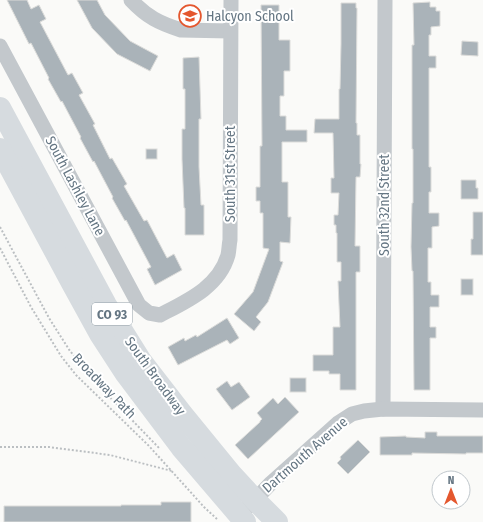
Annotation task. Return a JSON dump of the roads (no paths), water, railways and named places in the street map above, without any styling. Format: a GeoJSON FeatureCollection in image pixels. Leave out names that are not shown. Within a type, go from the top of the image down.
{"type":"FeatureCollection","features":[{"type":"Feature","properties":{"kind":"main road","name":"South Broadway"},"geometry":{"type":"LineString","coordinates":[[0,108],[106,305],[141,361],[187,420],[254,500],[277,522]]}},
{"type":"Feature","properties":{"kind":"main road","name":"South Broadway"},"geometry":{"type":"LineString","coordinates":[[0,149],[100,334],[126,374],[181,447],[240,520]]}},
{"type":"Feature","properties":{"kind":"street"},"geometry":{"type":"LineString","coordinates":[[131,0],[141,11],[156,21],[181,30],[230,32]]}},
{"type":"Feature","properties":{"kind":"street","name":"South 31st Street"},"geometry":{"type":"LineString","coordinates":[[160,315],[195,296],[213,282],[222,269],[228,256],[230,240],[231,0]]}},
{"type":"Feature","properties":{"kind":"street","name":"South 32nd Street"},"geometry":{"type":"LineString","coordinates":[[383,409],[384,0]]}},
{"type":"Feature","properties":{"kind":"street","name":"South Lashley Lane"},"geometry":{"type":"LineString","coordinates":[[0,46],[139,305],[149,313],[160,315]]}},
{"type":"Feature","properties":{"kind":"street","name":"Dartmouth Avenue"},"geometry":{"type":"LineString","coordinates":[[240,520],[254,500],[271,483],[338,423],[352,414],[383,409],[483,410]]}},
{"type":"Feature","properties":{"kind":"place","name":"Halcyon School"},"geometry":{"type":"Point","coordinates":[190,16]}}]}
